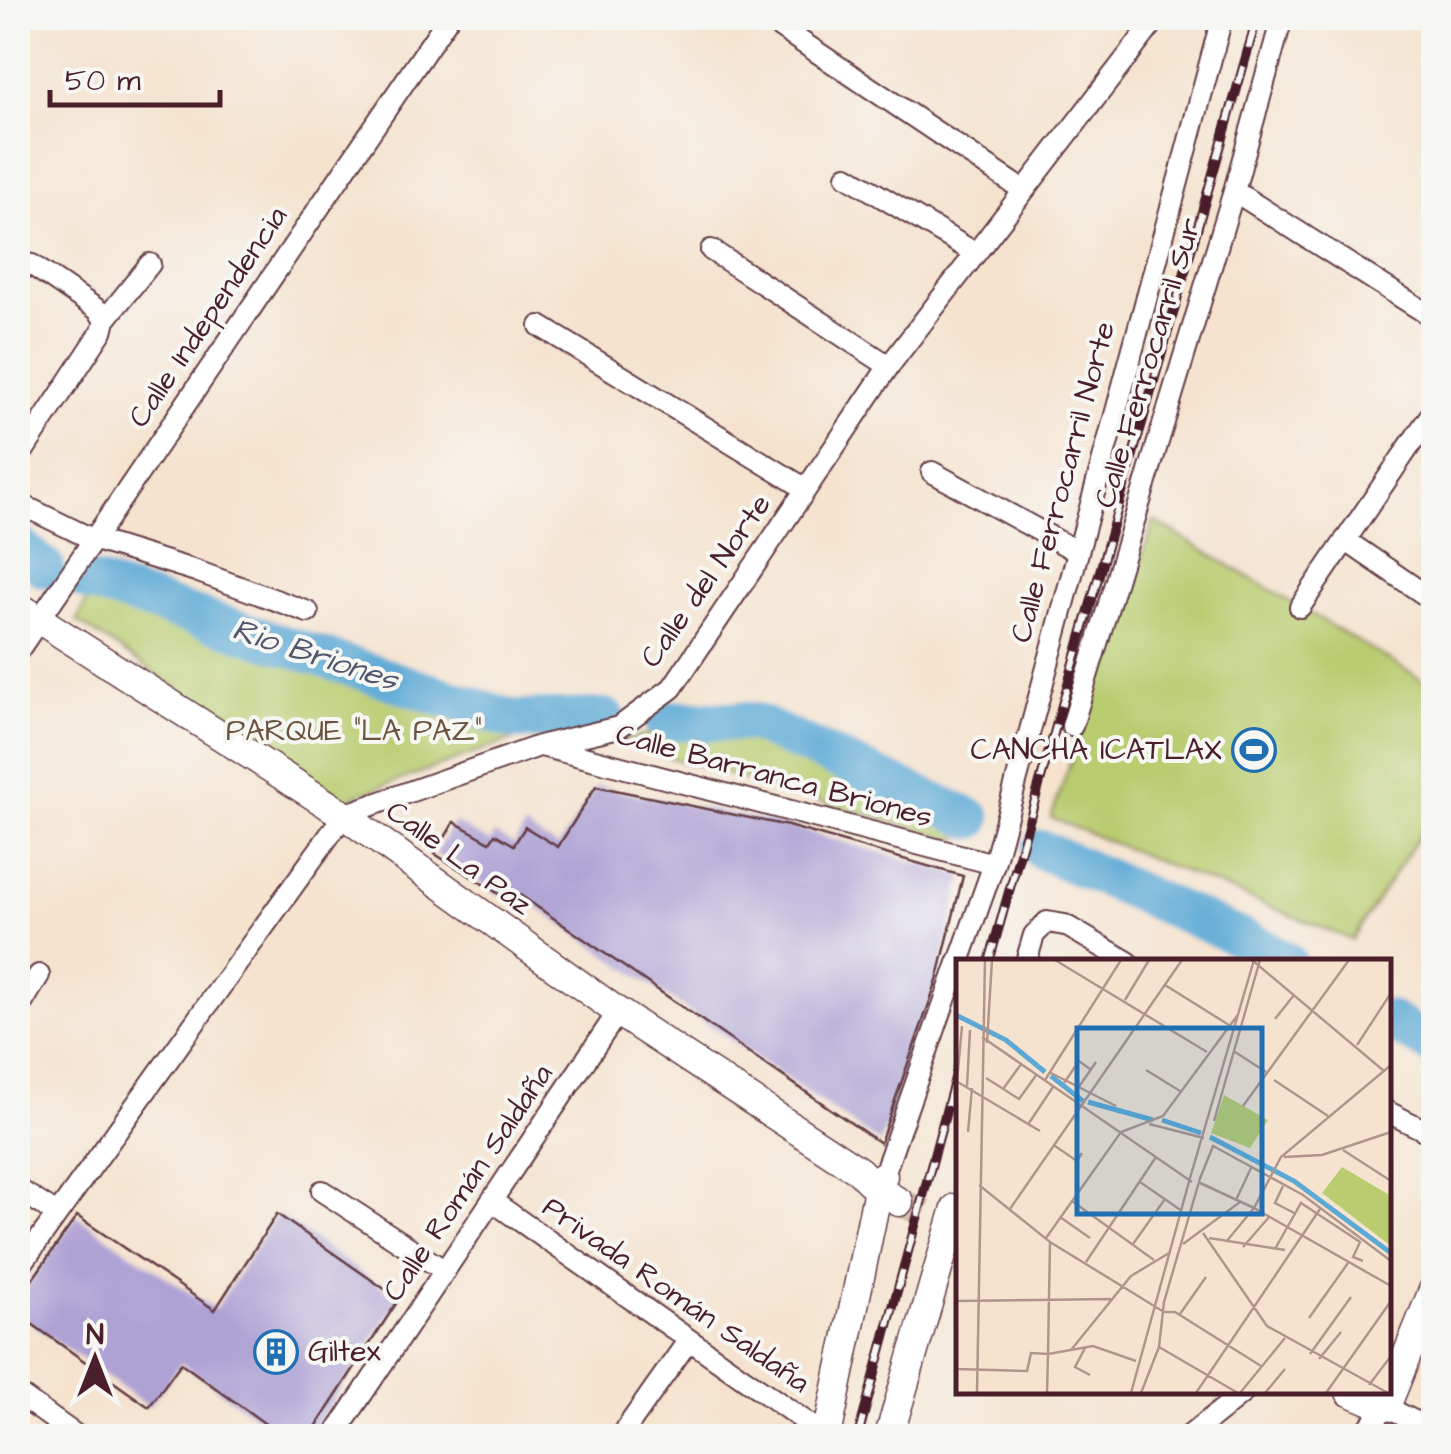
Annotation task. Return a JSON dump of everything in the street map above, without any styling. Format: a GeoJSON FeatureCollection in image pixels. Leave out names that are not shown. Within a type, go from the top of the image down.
{"type":"FeatureCollection","features":[{"type":"Feature","properties":{"kind":"main road","name":"Calle La Paz"},"geometry":{"type":"LineString","coordinates":[[28,613],[344,815],[618,1012],[885,1185]]}},
{"type":"Feature","properties":{"kind":"main road","name":"Calle Ferrocarril Norte"},"geometry":{"type":"LineString","coordinates":[[826,1436],[885,1185]]}},
{"type":"Feature","properties":{"kind":"main road"},"geometry":{"type":"LineString","coordinates":[[889,1436],[953,1212]]}},
{"type":"Feature","properties":{"kind":"main road"},"geometry":{"type":"LineString","coordinates":[[1354,1394],[1386,1408],[1434,1288]]}},
{"type":"Feature","properties":{"kind":"street","name":"Calle Independencia"},"geometry":{"type":"LineString","coordinates":[[18,651],[28,613],[92,540],[448,18]]}},
{"type":"Feature","properties":{"kind":"street"},"geometry":{"type":"LineString","coordinates":[[766,18],[1023,190]]}},
{"type":"Feature","properties":{"kind":"street","name":"Calle del Norte"},"geometry":{"type":"LineString","coordinates":[[344,815],[540,746],[619,727],[672,688],[889,366],[1157,18]]}},
{"type":"Feature","properties":{"kind":"street","name":"Calle Ferrocarril Norte"},"geometry":{"type":"LineString","coordinates":[[960,959],[994,864],[1222,18]]}},
{"type":"Feature","properties":{"kind":"street","name":"Calle Ferrocarril Sur"},"geometry":{"type":"LineString","coordinates":[[1072,726],[1234,191],[1282,18]]}},
{"type":"Feature","properties":{"kind":"street"},"geometry":{"type":"LineString","coordinates":[[848,176],[975,253]]}},
{"type":"Feature","properties":{"kind":"street"},"geometry":{"type":"LineString","coordinates":[[1234,191],[1434,318]]}},
{"type":"Feature","properties":{"kind":"street"},"geometry":{"type":"LineString","coordinates":[[712,250],[889,366]]}},
{"type":"Feature","properties":{"kind":"street"},"geometry":{"type":"LineString","coordinates":[[18,262],[32,265],[98,310],[105,320]]}},
{"type":"Feature","properties":{"kind":"street"},"geometry":{"type":"LineString","coordinates":[[18,459],[102,332],[105,320],[150,264]]}},
{"type":"Feature","properties":{"kind":"street"},"geometry":{"type":"LineString","coordinates":[[540,326],[806,489]]}},
{"type":"Feature","properties":{"kind":"street"},"geometry":{"type":"LineString","coordinates":[[1300,607],[1434,410]]}},
{"type":"Feature","properties":{"kind":"street"},"geometry":{"type":"LineString","coordinates":[[932,472],[1078,552]]}},
{"type":"Feature","properties":{"kind":"street"},"geometry":{"type":"LineString","coordinates":[[18,503],[92,540],[196,571],[308,612]]}},
{"type":"Feature","properties":{"kind":"street"},"geometry":{"type":"LineString","coordinates":[[1345,540],[1434,601]]}},
{"type":"Feature","properties":{"kind":"street","name":"Calle Barranca Briones"},"geometry":{"type":"LineString","coordinates":[[540,746],[994,864]]}},
{"type":"Feature","properties":{"kind":"street"},"geometry":{"type":"LineString","coordinates":[[18,1269],[344,815]]}},
{"type":"Feature","properties":{"kind":"street"},"geometry":{"type":"LineString","coordinates":[[1027,959],[1034,935],[1048,922],[1065,925],[1123,959]]}},
{"type":"Feature","properties":{"kind":"street","name":"Calle Ferrocarril Norte"},"geometry":{"type":"LineString","coordinates":[[885,1185],[956,971]]}},
{"type":"Feature","properties":{"kind":"street"},"geometry":{"type":"LineString","coordinates":[[18,1010],[39,975]]}},
{"type":"Feature","properties":{"kind":"street","name":"Calle Román Saldaña"},"geometry":{"type":"LineString","coordinates":[[334,1436],[618,1012]]}},
{"type":"Feature","properties":{"kind":"street"},"geometry":{"type":"LineString","coordinates":[[1391,1114],[1434,1135]]}},
{"type":"Feature","properties":{"kind":"street"},"geometry":{"type":"LineString","coordinates":[[18,1189],[57,1214]]}},
{"type":"Feature","properties":{"kind":"street"},"geometry":{"type":"LineString","coordinates":[[322,1191],[445,1270]]}},
{"type":"Feature","properties":{"kind":"street","name":"Privada Román Saldaña"},"geometry":{"type":"LineString","coordinates":[[492,1201],[826,1436]]}},
{"type":"Feature","properties":{"kind":"street"},"geometry":{"type":"LineString","coordinates":[[621,1436],[688,1341]]}},
{"type":"Feature","properties":{"kind":"street"},"geometry":{"type":"LineString","coordinates":[[18,1394],[68,1434]]}},
{"type":"Feature","properties":{"kind":"street"},"geometry":{"type":"LineString","coordinates":[[1189,1436],[1242,1394]]}},
{"type":"Feature","properties":{"kind":"street"},"geometry":{"type":"LineString","coordinates":[[1362,1436],[1386,1408],[1434,1431]]}},
{"type":"Feature","properties":{"kind":"green space","name":"CANCHA ICATLAX"},"geometry":{"type":"Polygon","coordinates":[[[1154,521],[1433,686],[1433,813],[1352,940],[1051,818],[1154,521]]]}},
{"type":"Feature","properties":{"kind":"green space","name":"PARQUE \"LA PAZ\""},"geometry":{"type":"Polygon","coordinates":[[[95,584],[514,720],[537,731],[344,800],[77,621],[95,584]]]}},
{"type":"Feature","properties":{"kind":"green space"},"geometry":{"type":"Polygon","coordinates":[[[658,730],[744,736],[962,824],[958,841],[620,743],[658,730]]]}},
{"type":"Feature","properties":{"kind":"building"},"geometry":{"type":"Polygon","coordinates":[[[596,786],[788,826],[963,876],[937,981],[880,1143],[520,895],[515,904],[435,854],[454,822],[490,842],[495,834],[514,845],[525,827],[558,847],[596,786]]]}},
{"type":"Feature","properties":{"kind":"building"},"geometry":{"type":"Polygon","coordinates":[[[277,1214],[399,1299],[310,1436],[282,1436],[181,1363],[149,1407],[18,1314],[18,1300],[77,1216],[215,1310],[277,1214]]]}},
{"type":"Feature","properties":{"kind":"waterway","name":"Rio Briones"},"geometry":{"type":"LineString","coordinates":[[18,546],[45,568]]}},
{"type":"Feature","properties":{"kind":"waterway","name":"Rio Briones"},"geometry":{"type":"LineString","coordinates":[[87,581],[514,720],[605,718]]}},
{"type":"Feature","properties":{"kind":"waterway","name":"Rio Briones"},"geometry":{"type":"LineString","coordinates":[[664,720],[753,722],[972,819]]}},
{"type":"Feature","properties":{"kind":"waterway","name":"Rio Briones"},"geometry":{"type":"LineString","coordinates":[[1042,850],[1281,959]]}},
{"type":"Feature","properties":{"kind":"waterway","name":"Rio Briones"},"geometry":{"type":"LineString","coordinates":[[1391,1022],[1434,1046]]}},
{"type":"Feature","properties":{"kind":"tunnel"},"geometry":{"type":"LineString","coordinates":[[899,1202],[939,1219]]}},
{"type":"Feature","properties":{"kind":"railway"},"geometry":{"type":"LineString","coordinates":[[990,959],[1257,18]]}},
{"type":"Feature","properties":{"kind":"railway"},"geometry":{"type":"LineString","coordinates":[[858,1436],[956,1074]]}},
{"type":"Feature","properties":{"kind":"place","name":"CANCHA ICATLAX"},"geometry":{"type":"Point","coordinates":[1254,750]}},
{"type":"Feature","properties":{"kind":"place","name":"Giltex"},"geometry":{"type":"Point","coordinates":[276,1352]}}]}
